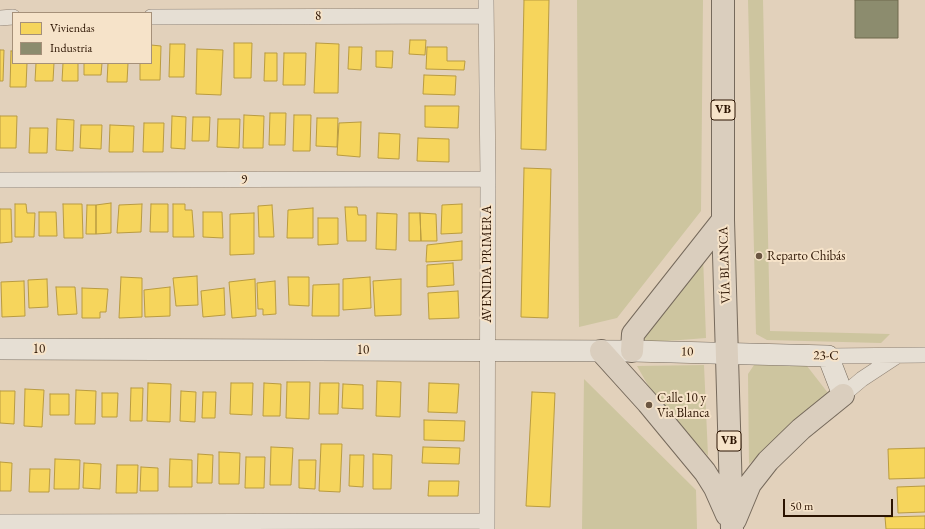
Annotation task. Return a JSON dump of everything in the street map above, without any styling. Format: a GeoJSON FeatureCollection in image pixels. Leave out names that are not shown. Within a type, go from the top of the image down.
{"type":"FeatureCollection","features":[{"type":"Feature","properties":{"kind":"main road","name":"VÍA BLANCA"},"geometry":{"type":"LineString","coordinates":[[722,0],[723,220],[732,529]]}},
{"type":"Feature","properties":{"kind":"main road"},"geometry":{"type":"LineString","coordinates":[[632,350],[633,334],[723,220]]}},
{"type":"Feature","properties":{"kind":"main road"},"geometry":{"type":"LineString","coordinates":[[601,351],[648,403],[706,472],[724,505],[732,529]]}},
{"type":"Feature","properties":{"kind":"main road"},"geometry":{"type":"LineString","coordinates":[[732,529],[750,484],[768,460],[801,429],[843,395]]}},
{"type":"Feature","properties":{"kind":"street","name":"AVENIDA PRIMERA"},"geometry":{"type":"LineString","coordinates":[[486,0],[488,179],[487,525]]}},
{"type":"Feature","properties":{"kind":"street","name":"8"},"geometry":{"type":"LineString","coordinates":[[152,17],[486,16]]}},
{"type":"Feature","properties":{"kind":"street"},"geometry":{"type":"LineString","coordinates":[[0,18],[12,18]]}},
{"type":"Feature","properties":{"kind":"street","name":"9"},"geometry":{"type":"LineString","coordinates":[[0,180],[488,179]]}},
{"type":"Feature","properties":{"kind":"street","name":"10"},"geometry":{"type":"LineString","coordinates":[[0,349],[632,350],[727,353]]}},
{"type":"Feature","properties":{"kind":"street","name":"23-C"},"geometry":{"type":"LineString","coordinates":[[727,353],[828,356],[925,355]]}},
{"type":"Feature","properties":{"kind":"street"},"geometry":{"type":"LineString","coordinates":[[828,356],[843,395],[862,379],[897,356]]}},
{"type":"Feature","properties":{"kind":"street"},"geometry":{"type":"LineString","coordinates":[[0,522],[487,525]]}},
{"type":"Feature","properties":{"kind":"shaded area"},"geometry":{"type":"Polygon","coordinates":[[[577,0],[703,0],[701,211],[617,318],[579,327],[577,0]]]}},
{"type":"Feature","properties":{"kind":"shaded area"},"geometry":{"type":"Polygon","coordinates":[[[748,0],[763,0],[770,331],[890,334],[881,343],[767,340],[756,334],[748,0]]]}},
{"type":"Feature","properties":{"kind":"shaded area"},"geometry":{"type":"Polygon","coordinates":[[[703,256],[706,338],[655,342],[644,340],[642,336],[703,256]]]}},
{"type":"Feature","properties":{"kind":"shaded area"},"geometry":{"type":"Polygon","coordinates":[[[704,365],[708,456],[674,420],[649,387],[637,366],[704,365]]]}},
{"type":"Feature","properties":{"kind":"shaded area"},"geometry":{"type":"Polygon","coordinates":[[[754,365],[807,366],[828,393],[749,464],[748,374],[754,365]]]}},
{"type":"Feature","properties":{"kind":"shaded area"},"geometry":{"type":"Polygon","coordinates":[[[584,379],[696,490],[697,529],[582,529],[584,379]]]}},
{"type":"Feature","properties":{"kind":"building: Viviendas"},"geometry":{"type":"Polygon","coordinates":[[[524,0],[549,0],[546,150],[521,149],[524,0]]]}},
{"type":"Feature","properties":{"kind":"building: Viviendas"},"geometry":{"type":"Polygon","coordinates":[[[410,40],[426,40],[425,55],[409,54],[410,40]]]}},
{"type":"Feature","properties":{"kind":"building: Viviendas"},"geometry":{"type":"Polygon","coordinates":[[[234,43],[252,43],[251,78],[234,78],[234,43]]]}},
{"type":"Feature","properties":{"kind":"building: Viviendas"},"geometry":{"type":"Polygon","coordinates":[[[316,43],[339,44],[338,93],[314,93],[316,43]]]}},
{"type":"Feature","properties":{"kind":"building: Viviendas"},"geometry":{"type":"Polygon","coordinates":[[[170,44],[185,44],[184,77],[169,77],[170,44]]]}},
{"type":"Feature","properties":{"kind":"building: Viviendas"},"geometry":{"type":"Polygon","coordinates":[[[152,45],[161,46],[160,80],[140,80],[140,64],[152,64],[152,45]]]}},
{"type":"Feature","properties":{"kind":"building: Viviendas"},"geometry":{"type":"Polygon","coordinates":[[[349,47],[362,47],[361,70],[348,69],[349,47]]]}},
{"type":"Feature","properties":{"kind":"building: Viviendas"},"geometry":{"type":"Polygon","coordinates":[[[427,47],[447,47],[447,61],[465,61],[464,70],[426,69],[427,47]]]}},
{"type":"Feature","properties":{"kind":"building: Viviendas"},"geometry":{"type":"Polygon","coordinates":[[[197,49],[223,50],[221,95],[196,94],[197,49]]]}},
{"type":"Feature","properties":{"kind":"building: Viviendas"},"geometry":{"type":"Polygon","coordinates":[[[0,50],[4,50],[3,81],[0,81],[0,50]]]}},
{"type":"Feature","properties":{"kind":"building: Viviendas"},"geometry":{"type":"Polygon","coordinates":[[[12,51],[12,64],[27,64],[26,87],[10,87],[12,51]]]}},
{"type":"Feature","properties":{"kind":"building: Viviendas"},"geometry":{"type":"Polygon","coordinates":[[[376,51],[393,51],[392,68],[376,67],[376,51]]]}},
{"type":"Feature","properties":{"kind":"building: Viviendas"},"geometry":{"type":"Polygon","coordinates":[[[265,53],[277,53],[277,81],[264,81],[265,53]]]}},
{"type":"Feature","properties":{"kind":"building: Viviendas"},"geometry":{"type":"Polygon","coordinates":[[[284,53],[306,53],[305,85],[283,85],[284,53]]]}},
{"type":"Feature","properties":{"kind":"building: Viviendas"},"geometry":{"type":"Polygon","coordinates":[[[36,64],[54,64],[53,81],[35,81],[36,64]]]}},
{"type":"Feature","properties":{"kind":"building: Viviendas"},"geometry":{"type":"Polygon","coordinates":[[[63,64],[78,64],[78,81],[62,81],[63,64]]]}},
{"type":"Feature","properties":{"kind":"building: Viviendas"},"geometry":{"type":"Polygon","coordinates":[[[84,64],[102,64],[101,75],[84,75],[84,64]]]}},
{"type":"Feature","properties":{"kind":"building: Viviendas"},"geometry":{"type":"Polygon","coordinates":[[[108,64],[128,64],[127,82],[107,82],[108,64]]]}},
{"type":"Feature","properties":{"kind":"building: Viviendas"},"geometry":{"type":"Polygon","coordinates":[[[424,75],[456,76],[455,95],[423,94],[424,75]]]}},
{"type":"Feature","properties":{"kind":"building: Viviendas"},"geometry":{"type":"Polygon","coordinates":[[[425,106],[459,106],[458,128],[425,127],[425,106]]]}},
{"type":"Feature","properties":{"kind":"building: Viviendas"},"geometry":{"type":"Polygon","coordinates":[[[270,113],[286,113],[285,145],[269,145],[270,113]]]}},
{"type":"Feature","properties":{"kind":"building: Viviendas"},"geometry":{"type":"Polygon","coordinates":[[[244,115],[264,116],[263,148],[243,148],[244,115]]]}},
{"type":"Feature","properties":{"kind":"building: Viviendas"},"geometry":{"type":"Polygon","coordinates":[[[294,115],[311,115],[310,151],[293,151],[294,115]]]}},
{"type":"Feature","properties":{"kind":"building: Viviendas"},"geometry":{"type":"Polygon","coordinates":[[[0,116],[17,116],[16,148],[0,148],[0,116]]]}},
{"type":"Feature","properties":{"kind":"building: Viviendas"},"geometry":{"type":"Polygon","coordinates":[[[172,116],[186,117],[185,149],[171,148],[172,116]]]}},
{"type":"Feature","properties":{"kind":"building: Viviendas"},"geometry":{"type":"Polygon","coordinates":[[[193,117],[210,117],[209,141],[192,141],[193,117]]]}},
{"type":"Feature","properties":{"kind":"building: Viviendas"},"geometry":{"type":"Polygon","coordinates":[[[317,118],[338,118],[337,147],[316,146],[317,118]]]}},
{"type":"Feature","properties":{"kind":"building: Viviendas"},"geometry":{"type":"Polygon","coordinates":[[[57,119],[74,120],[73,151],[56,150],[57,119]]]}},
{"type":"Feature","properties":{"kind":"building: Viviendas"},"geometry":{"type":"Polygon","coordinates":[[[218,119],[240,119],[239,148],[217,147],[218,119]]]}},
{"type":"Feature","properties":{"kind":"building: Viviendas"},"geometry":{"type":"Polygon","coordinates":[[[361,122],[360,157],[337,155],[339,123],[361,122]]]}},
{"type":"Feature","properties":{"kind":"building: Viviendas"},"geometry":{"type":"Polygon","coordinates":[[[144,123],[164,123],[163,152],[143,152],[144,123]]]}},
{"type":"Feature","properties":{"kind":"building: Viviendas"},"geometry":{"type":"Polygon","coordinates":[[[81,125],[102,125],[101,149],[80,148],[81,125]]]}},
{"type":"Feature","properties":{"kind":"building: Viviendas"},"geometry":{"type":"Polygon","coordinates":[[[110,125],[134,126],[133,152],[109,152],[110,125]]]}},
{"type":"Feature","properties":{"kind":"building: Viviendas"},"geometry":{"type":"Polygon","coordinates":[[[30,128],[48,128],[47,153],[29,153],[30,128]]]}},
{"type":"Feature","properties":{"kind":"building: Viviendas"},"geometry":{"type":"Polygon","coordinates":[[[379,133],[400,134],[399,159],[378,158],[379,133]]]}},
{"type":"Feature","properties":{"kind":"building: Viviendas"},"geometry":{"type":"Polygon","coordinates":[[[418,138],[449,139],[449,162],[417,161],[418,138]]]}},
{"type":"Feature","properties":{"kind":"building: Viviendas"},"geometry":{"type":"Polygon","coordinates":[[[524,168],[551,169],[548,318],[521,317],[524,168]]]}},
{"type":"Feature","properties":{"kind":"building: Viviendas"},"geometry":{"type":"Polygon","coordinates":[[[111,203],[111,233],[96,234],[96,205],[111,203]]]}},
{"type":"Feature","properties":{"kind":"building: Viviendas"},"geometry":{"type":"Polygon","coordinates":[[[15,204],[26,204],[27,213],[35,213],[34,237],[15,237],[15,204]]]}},
{"type":"Feature","properties":{"kind":"building: Viviendas"},"geometry":{"type":"Polygon","coordinates":[[[63,204],[82,204],[83,238],[64,238],[63,204]]]}},
{"type":"Feature","properties":{"kind":"building: Viviendas"},"geometry":{"type":"Polygon","coordinates":[[[142,204],[141,232],[117,233],[119,205],[142,204]]]}},
{"type":"Feature","properties":{"kind":"building: Viviendas"},"geometry":{"type":"Polygon","coordinates":[[[151,204],[168,204],[168,232],[150,232],[151,204]]]}},
{"type":"Feature","properties":{"kind":"building: Viviendas"},"geometry":{"type":"Polygon","coordinates":[[[173,204],[185,204],[185,210],[192,210],[194,237],[173,237],[173,204]]]}},
{"type":"Feature","properties":{"kind":"building: Viviendas"},"geometry":{"type":"Polygon","coordinates":[[[462,204],[462,233],[441,234],[442,205],[462,204]]]}},
{"type":"Feature","properties":{"kind":"building: Viviendas"},"geometry":{"type":"Polygon","coordinates":[[[87,205],[96,205],[96,234],[86,234],[87,205]]]}},
{"type":"Feature","properties":{"kind":"building: Viviendas"},"geometry":{"type":"Polygon","coordinates":[[[272,205],[274,237],[259,237],[258,206],[272,205]]]}},
{"type":"Feature","properties":{"kind":"building: Viviendas"},"geometry":{"type":"Polygon","coordinates":[[[345,207],[357,207],[358,215],[366,215],[366,241],[347,241],[345,207]]]}},
{"type":"Feature","properties":{"kind":"building: Viviendas"},"geometry":{"type":"Polygon","coordinates":[[[313,208],[313,238],[287,238],[288,210],[313,208]]]}},
{"type":"Feature","properties":{"kind":"building: Viviendas"},"geometry":{"type":"Polygon","coordinates":[[[0,209],[11,209],[12,242],[0,243],[0,209]]]}},
{"type":"Feature","properties":{"kind":"building: Viviendas"},"geometry":{"type":"Polygon","coordinates":[[[39,212],[56,212],[57,236],[39,236],[39,212]]]}},
{"type":"Feature","properties":{"kind":"building: Viviendas"},"geometry":{"type":"Polygon","coordinates":[[[203,212],[222,212],[223,238],[203,237],[203,212]]]}},
{"type":"Feature","properties":{"kind":"building: Viviendas"},"geometry":{"type":"Polygon","coordinates":[[[254,213],[254,254],[230,255],[230,214],[254,213]]]}},
{"type":"Feature","properties":{"kind":"building: Viviendas"},"geometry":{"type":"Polygon","coordinates":[[[377,213],[397,214],[396,250],[376,249],[377,213]]]}},
{"type":"Feature","properties":{"kind":"building: Viviendas"},"geometry":{"type":"Polygon","coordinates":[[[409,213],[420,213],[421,241],[409,241],[409,213]]]}},
{"type":"Feature","properties":{"kind":"building: Viviendas"},"geometry":{"type":"Polygon","coordinates":[[[420,213],[436,214],[437,241],[421,241],[420,213]]]}},
{"type":"Feature","properties":{"kind":"building: Viviendas"},"geometry":{"type":"Polygon","coordinates":[[[318,218],[338,218],[338,244],[318,245],[318,218]]]}},
{"type":"Feature","properties":{"kind":"building: Viviendas"},"geometry":{"type":"Polygon","coordinates":[[[462,241],[462,260],[426,262],[427,245],[462,241]]]}},
{"type":"Feature","properties":{"kind":"building: Viviendas"},"geometry":{"type":"Polygon","coordinates":[[[453,263],[454,285],[427,287],[427,265],[453,263]]]}},
{"type":"Feature","properties":{"kind":"building: Viviendas"},"geometry":{"type":"Polygon","coordinates":[[[197,276],[198,305],[176,306],[173,278],[197,276]]]}},
{"type":"Feature","properties":{"kind":"building: Viviendas"},"geometry":{"type":"Polygon","coordinates":[[[121,277],[142,278],[142,317],[119,318],[121,277]]]}},
{"type":"Feature","properties":{"kind":"building: Viviendas"},"geometry":{"type":"Polygon","coordinates":[[[288,277],[309,277],[309,306],[289,305],[288,277]]]}},
{"type":"Feature","properties":{"kind":"building: Viviendas"},"geometry":{"type":"Polygon","coordinates":[[[370,277],[371,308],[343,310],[343,279],[370,277]]]}},
{"type":"Feature","properties":{"kind":"building: Viviendas"},"geometry":{"type":"Polygon","coordinates":[[[47,279],[48,307],[29,308],[28,280],[47,279]]]}},
{"type":"Feature","properties":{"kind":"building: Viviendas"},"geometry":{"type":"Polygon","coordinates":[[[255,279],[256,316],[232,318],[229,282],[255,279]]]}},
{"type":"Feature","properties":{"kind":"building: Viviendas"},"geometry":{"type":"Polygon","coordinates":[[[401,279],[401,315],[375,316],[373,281],[401,279]]]}},
{"type":"Feature","properties":{"kind":"building: Viviendas"},"geometry":{"type":"Polygon","coordinates":[[[24,281],[25,316],[2,317],[1,282],[24,281]]]}},
{"type":"Feature","properties":{"kind":"building: Viviendas"},"geometry":{"type":"Polygon","coordinates":[[[275,281],[276,314],[263,315],[263,309],[258,309],[257,283],[275,281]]]}},
{"type":"Feature","properties":{"kind":"building: Viviendas"},"geometry":{"type":"Polygon","coordinates":[[[339,284],[339,316],[312,316],[313,285],[339,284]]]}},
{"type":"Feature","properties":{"kind":"building: Viviendas"},"geometry":{"type":"Polygon","coordinates":[[[56,287],[75,287],[77,314],[58,315],[56,287]]]}},
{"type":"Feature","properties":{"kind":"building: Viviendas"},"geometry":{"type":"Polygon","coordinates":[[[170,287],[170,316],[145,317],[144,290],[170,287]]]}},
{"type":"Feature","properties":{"kind":"building: Viviendas"},"geometry":{"type":"Polygon","coordinates":[[[82,288],[108,289],[106,312],[100,312],[100,318],[82,318],[82,288]]]}},
{"type":"Feature","properties":{"kind":"building: Viviendas"},"geometry":{"type":"Polygon","coordinates":[[[224,288],[225,315],[203,317],[201,291],[224,288]]]}},
{"type":"Feature","properties":{"kind":"building: Viviendas"},"geometry":{"type":"Polygon","coordinates":[[[458,291],[459,318],[429,319],[428,293],[458,291]]]}},
{"type":"Feature","properties":{"kind":"building: Viviendas"},"geometry":{"type":"Polygon","coordinates":[[[377,381],[401,382],[400,417],[376,416],[377,381]]]}},
{"type":"Feature","properties":{"kind":"building: Viviendas"},"geometry":{"type":"Polygon","coordinates":[[[287,382],[310,382],[309,419],[286,418],[287,382]]]}},
{"type":"Feature","properties":{"kind":"building: Viviendas"},"geometry":{"type":"Polygon","coordinates":[[[148,383],[171,384],[170,422],[147,421],[148,383]]]}},
{"type":"Feature","properties":{"kind":"building: Viviendas"},"geometry":{"type":"Polygon","coordinates":[[[231,383],[253,383],[252,415],[230,414],[231,383]]]}},
{"type":"Feature","properties":{"kind":"building: Viviendas"},"geometry":{"type":"Polygon","coordinates":[[[264,383],[281,384],[280,416],[263,416],[264,383]]]}},
{"type":"Feature","properties":{"kind":"building: Viviendas"},"geometry":{"type":"Polygon","coordinates":[[[320,383],[339,383],[338,414],[319,414],[320,383]]]}},
{"type":"Feature","properties":{"kind":"building: Viviendas"},"geometry":{"type":"Polygon","coordinates":[[[429,383],[459,384],[457,413],[428,412],[429,383]]]}},
{"type":"Feature","properties":{"kind":"building: Viviendas"},"geometry":{"type":"Polygon","coordinates":[[[343,384],[363,385],[363,409],[342,408],[343,384]]]}},
{"type":"Feature","properties":{"kind":"building: Viviendas"},"geometry":{"type":"Polygon","coordinates":[[[131,388],[143,388],[142,421],[130,421],[131,388]]]}},
{"type":"Feature","properties":{"kind":"building: Viviendas"},"geometry":{"type":"Polygon","coordinates":[[[25,389],[44,390],[42,427],[24,426],[25,389]]]}},
{"type":"Feature","properties":{"kind":"building: Viviendas"},"geometry":{"type":"Polygon","coordinates":[[[76,390],[96,391],[95,424],[75,424],[76,390]]]}},
{"type":"Feature","properties":{"kind":"building: Viviendas"},"geometry":{"type":"Polygon","coordinates":[[[0,391],[15,391],[14,424],[0,423],[0,391]]]}},
{"type":"Feature","properties":{"kind":"building: Viviendas"},"geometry":{"type":"Polygon","coordinates":[[[181,391],[196,392],[195,422],[180,421],[181,391]]]}},
{"type":"Feature","properties":{"kind":"building: Viviendas"},"geometry":{"type":"Polygon","coordinates":[[[203,392],[216,392],[215,418],[202,418],[203,392]]]}},
{"type":"Feature","properties":{"kind":"building: Viviendas"},"geometry":{"type":"Polygon","coordinates":[[[532,392],[555,393],[550,507],[526,506],[532,392]]]}},
{"type":"Feature","properties":{"kind":"building: Viviendas"},"geometry":{"type":"Polygon","coordinates":[[[102,393],[118,393],[117,417],[102,417],[102,393]]]}},
{"type":"Feature","properties":{"kind":"building: Viviendas"},"geometry":{"type":"Polygon","coordinates":[[[50,394],[69,394],[69,415],[50,415],[50,394]]]}},
{"type":"Feature","properties":{"kind":"building: Viviendas"},"geometry":{"type":"Polygon","coordinates":[[[424,420],[465,421],[464,441],[424,440],[424,420]]]}},
{"type":"Feature","properties":{"kind":"building: Viviendas"},"geometry":{"type":"Polygon","coordinates":[[[321,444],[342,444],[340,492],[319,491],[321,444]]]}},
{"type":"Feature","properties":{"kind":"building: Viviendas"},"geometry":{"type":"Polygon","coordinates":[[[271,447],[293,448],[291,485],[270,485],[271,447]]]}},
{"type":"Feature","properties":{"kind":"building: Viviendas"},"geometry":{"type":"Polygon","coordinates":[[[423,447],[460,448],[459,464],[422,463],[423,447]]]}},
{"type":"Feature","properties":{"kind":"building: Viviendas"},"geometry":{"type":"Polygon","coordinates":[[[925,448],[925,478],[889,479],[888,449],[925,448]]]}},
{"type":"Feature","properties":{"kind":"building: Viviendas"},"geometry":{"type":"Polygon","coordinates":[[[219,452],[240,453],[239,484],[219,484],[219,452]]]}},
{"type":"Feature","properties":{"kind":"building: Viviendas"},"geometry":{"type":"Polygon","coordinates":[[[198,454],[213,455],[212,483],[197,483],[198,454]]]}},
{"type":"Feature","properties":{"kind":"building: Viviendas"},"geometry":{"type":"Polygon","coordinates":[[[373,454],[392,455],[391,489],[373,489],[373,454]]]}},
{"type":"Feature","properties":{"kind":"building: Viviendas"},"geometry":{"type":"Polygon","coordinates":[[[350,455],[364,455],[363,487],[349,486],[350,455]]]}},
{"type":"Feature","properties":{"kind":"building: Viviendas"},"geometry":{"type":"Polygon","coordinates":[[[246,457],[265,457],[264,488],[245,488],[246,457]]]}},
{"type":"Feature","properties":{"kind":"building: Viviendas"},"geometry":{"type":"Polygon","coordinates":[[[55,459],[80,460],[79,489],[54,489],[55,459]]]}},
{"type":"Feature","properties":{"kind":"building: Viviendas"},"geometry":{"type":"Polygon","coordinates":[[[170,459],[192,460],[192,487],[169,487],[170,459]]]}},
{"type":"Feature","properties":{"kind":"building: Viviendas"},"geometry":{"type":"Polygon","coordinates":[[[299,460],[316,460],[315,489],[299,488],[299,460]]]}},
{"type":"Feature","properties":{"kind":"building: Viviendas"},"geometry":{"type":"Polygon","coordinates":[[[0,462],[12,463],[11,491],[0,491],[0,462]]]}},
{"type":"Feature","properties":{"kind":"building: Viviendas"},"geometry":{"type":"Polygon","coordinates":[[[84,463],[101,464],[100,489],[83,488],[84,463]]]}},
{"type":"Feature","properties":{"kind":"building: Viviendas"},"geometry":{"type":"Polygon","coordinates":[[[117,465],[138,465],[137,493],[116,493],[117,465]]]}},
{"type":"Feature","properties":{"kind":"building: Viviendas"},"geometry":{"type":"Polygon","coordinates":[[[141,467],[158,468],[158,491],[140,491],[141,467]]]}},
{"type":"Feature","properties":{"kind":"building: Viviendas"},"geometry":{"type":"Polygon","coordinates":[[[30,469],[50,469],[49,492],[29,492],[30,469]]]}},
{"type":"Feature","properties":{"kind":"building: Viviendas"},"geometry":{"type":"Polygon","coordinates":[[[429,481],[459,481],[458,496],[428,496],[429,481]]]}},
{"type":"Feature","properties":{"kind":"building: Viviendas"},"geometry":{"type":"Polygon","coordinates":[[[925,486],[925,512],[898,513],[897,487],[925,486]]]}},
{"type":"Feature","properties":{"kind":"building: Viviendas"},"geometry":{"type":"Polygon","coordinates":[[[925,516],[925,529],[886,529],[885,517],[925,516]]]}},
{"type":"Feature","properties":{"kind":"building: Industria"},"geometry":{"type":"Polygon","coordinates":[[[855,0],[898,0],[898,38],[855,38],[855,0]]]}},
{"type":"Feature","properties":{"kind":"place","name":"Reparto Chibás"},"geometry":{"type":"Point","coordinates":[759,256]}},
{"type":"Feature","properties":{"kind":"place","name":"Calle 10 y Via Blanca"},"geometry":{"type":"Point","coordinates":[649,405]}}]}
